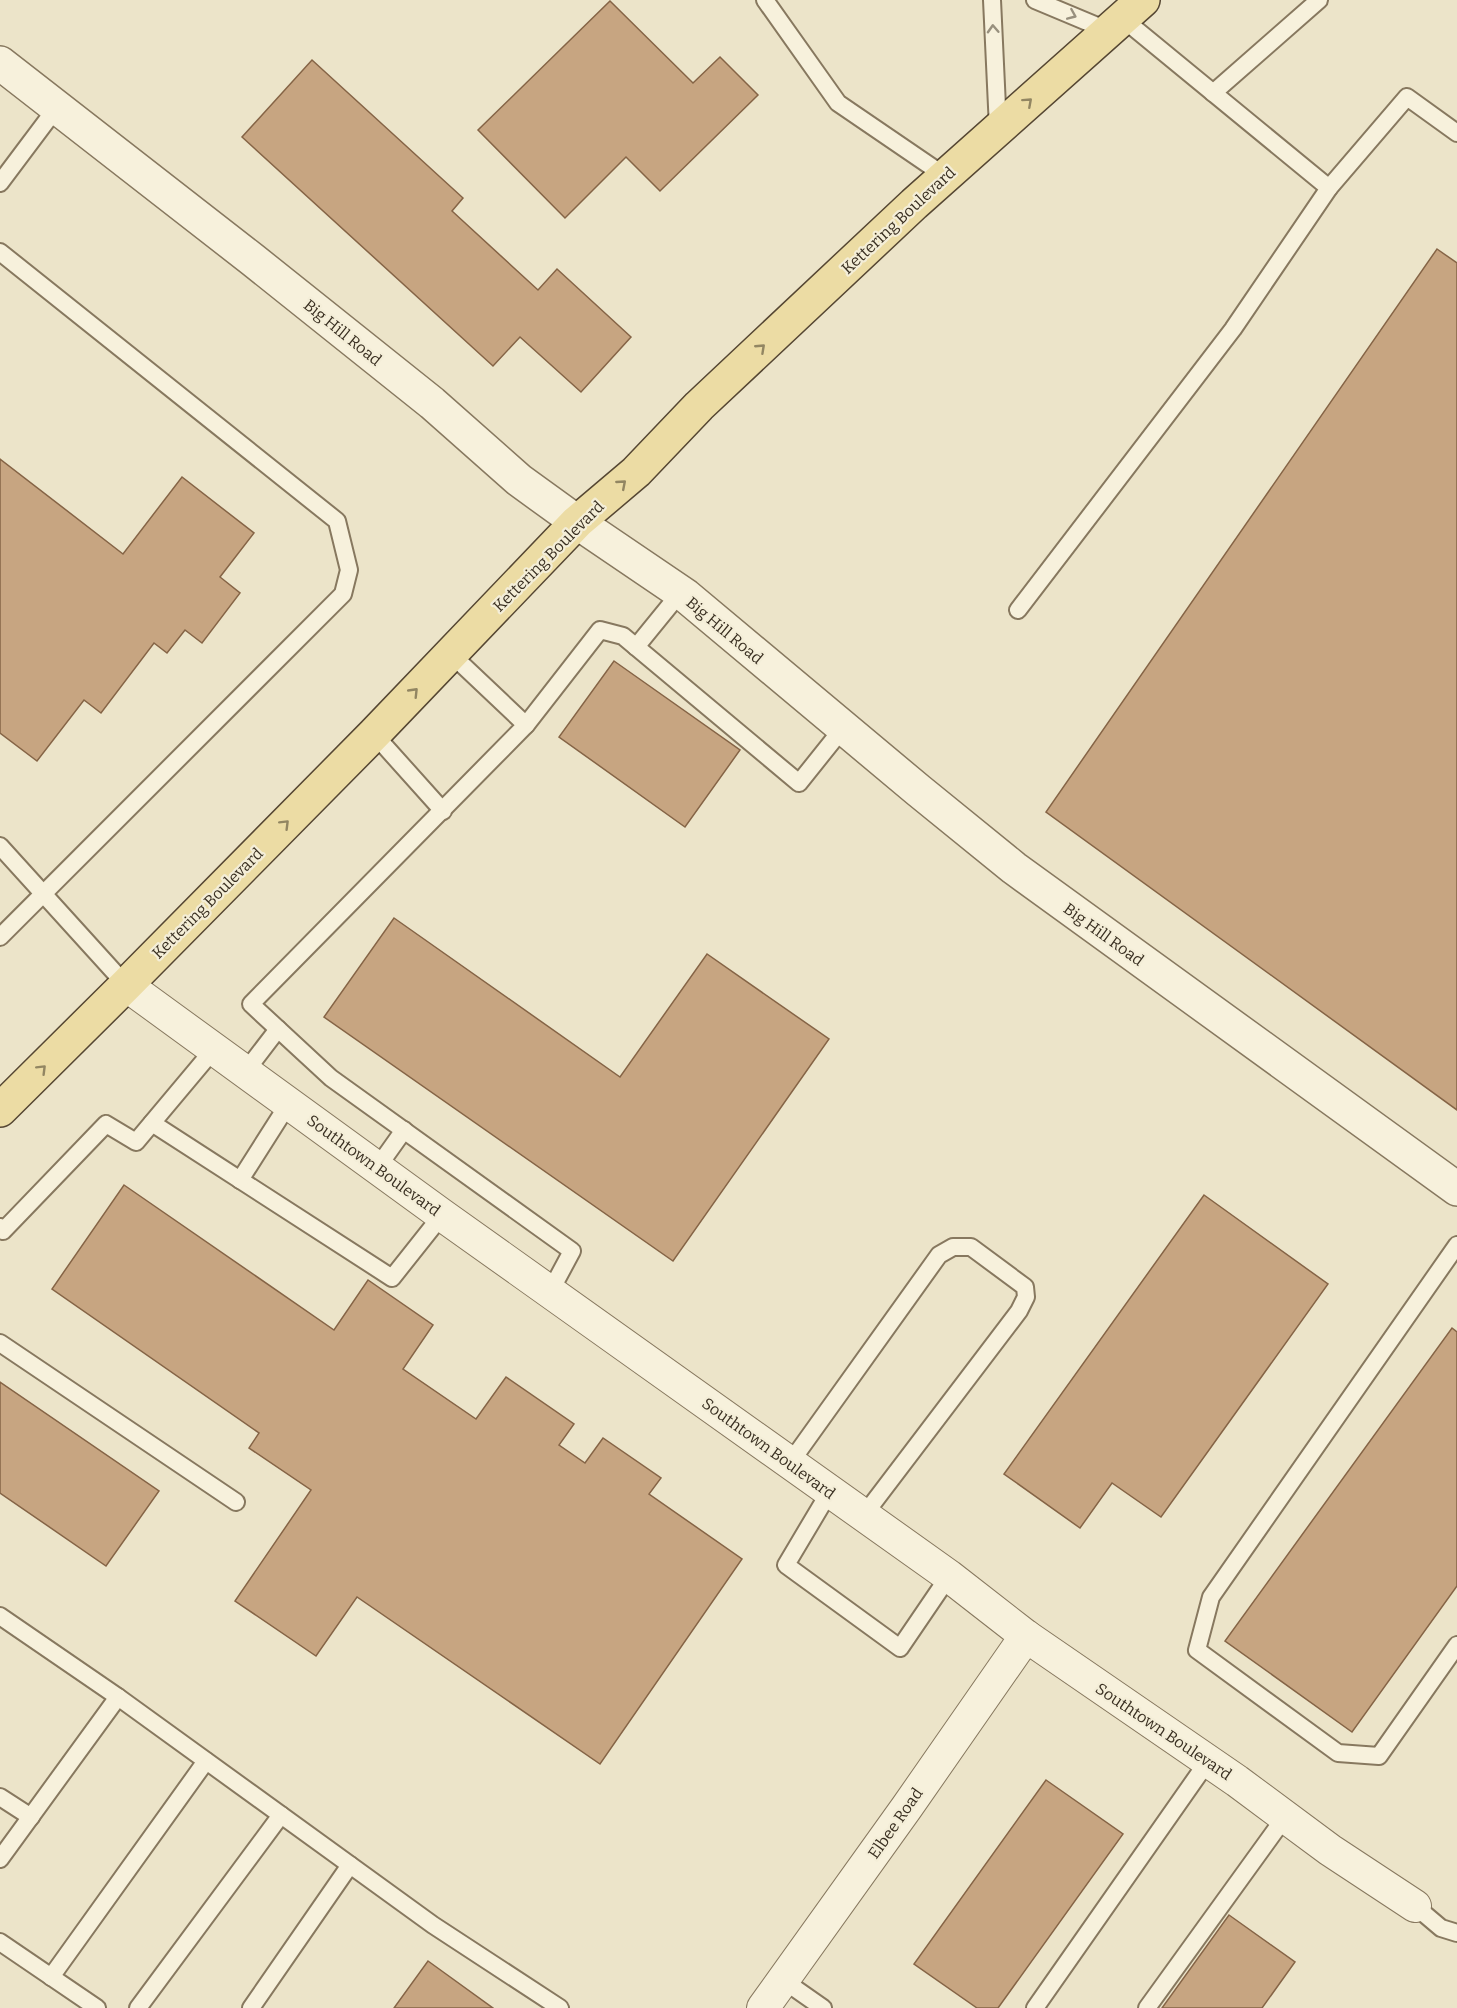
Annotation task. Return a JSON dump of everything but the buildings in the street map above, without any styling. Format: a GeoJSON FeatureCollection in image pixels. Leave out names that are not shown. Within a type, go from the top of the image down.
{"type":"FeatureCollection","features":[{"type":"Feature","properties":{"kind":"main road","name":"Kettering Boulevard"},"geometry":{"type":"LineString","coordinates":[[0,1110],[374,734],[577,522],[636,472],[699,406],[945,176],[1125,16]]}},
{"type":"Feature","properties":{"kind":"street","name":"Big Hill Road"},"geometry":{"type":"LineString","coordinates":[[0,63],[200,217],[432,403],[519,480],[680,593],[1014,868],[1457,1189]]}},
{"type":"Feature","properties":{"kind":"street","name":"Southtown Boulevard"},"geometry":{"type":"LineString","coordinates":[[126,985],[442,1215],[949,1576],[1026,1636],[1208,1761],[1330,1851],[1415,1906]]}},
{"type":"Feature","properties":{"kind":"street","name":"Elbee Road"},"geometry":{"type":"LineString","coordinates":[[763,2008],[1026,1636]]}},
{"type":"Feature","properties":{"kind":"lane"},"geometry":{"type":"LineString","coordinates":[[765,0],[838,103],[945,176]]}},
{"type":"Feature","properties":{"kind":"lane"},"geometry":{"type":"LineString","coordinates":[[992,0],[998,129]]}},
{"type":"Feature","properties":{"kind":"lane"},"geometry":{"type":"LineString","coordinates":[[1035,0],[1125,16],[1213,93],[1329,188]]}},
{"type":"Feature","properties":{"kind":"lane"},"geometry":{"type":"LineString","coordinates":[[1213,93],[1319,0]]}},
{"type":"Feature","properties":{"kind":"lane"},"geometry":{"type":"LineString","coordinates":[[1018,610],[1233,329],[1329,188],[1407,97],[1457,133]]}},
{"type":"Feature","properties":{"kind":"lane"},"geometry":{"type":"LineString","coordinates":[[0,183],[57,107]]}},
{"type":"Feature","properties":{"kind":"lane"},"geometry":{"type":"LineString","coordinates":[[0,252],[337,521],[350,570],[343,594],[0,937]]}},
{"type":"Feature","properties":{"kind":"lane"},"geometry":{"type":"LineString","coordinates":[[636,647],[680,593]]}},
{"type":"Feature","properties":{"kind":"lane"},"geometry":{"type":"LineString","coordinates":[[550,1292],[572,1251],[332,1078],[251,1004],[526,725],[600,630],[623,636],[799,783],[843,728]]}},
{"type":"Feature","properties":{"kind":"lane"},"geometry":{"type":"LineString","coordinates":[[451,654],[526,725]]}},
{"type":"Feature","properties":{"kind":"lane"},"geometry":{"type":"LineString","coordinates":[[374,734],[443,811]]}},
{"type":"Feature","properties":{"kind":"lane"},"geometry":{"type":"LineString","coordinates":[[0,846],[126,985]]}},
{"type":"Feature","properties":{"kind":"lane"},"geometry":{"type":"LineString","coordinates":[[245,1072],[278,1029]]}},
{"type":"Feature","properties":{"kind":"lane"},"geometry":{"type":"LineString","coordinates":[[0,1227],[3,1231],[106,1124],[136,1142],[214,1049]]}},
{"type":"Feature","properties":{"kind":"lane"},"geometry":{"type":"LineString","coordinates":[[240,1180],[289,1103]]}},
{"type":"Feature","properties":{"kind":"lane"},"geometry":{"type":"LineString","coordinates":[[152,1123],[392,1278],[442,1215]]}},
{"type":"Feature","properties":{"kind":"lane"},"geometry":{"type":"LineString","coordinates":[[377,1168],[404,1130]]}},
{"type":"Feature","properties":{"kind":"lane"},"geometry":{"type":"LineString","coordinates":[[1457,1245],[1211,1597],[1197,1650],[1338,1753],[1379,1756],[1457,1645]]}},
{"type":"Feature","properties":{"kind":"lane"},"geometry":{"type":"LineString","coordinates":[[790,1463],[939,1255],[953,1247],[971,1247],[1025,1287],[1026,1297],[1020,1311],[864,1515]]}},
{"type":"Feature","properties":{"kind":"lane"},"geometry":{"type":"LineString","coordinates":[[0,1342],[236,1502]]}},
{"type":"Feature","properties":{"kind":"lane"},"geometry":{"type":"LineString","coordinates":[[830,1491],[786,1564],[900,1647],[949,1576]]}},
{"type":"Feature","properties":{"kind":"lane"},"geometry":{"type":"LineString","coordinates":[[0,1616],[118,1697],[433,1925],[560,2008]]}},
{"type":"Feature","properties":{"kind":"lane"},"geometry":{"type":"LineString","coordinates":[[0,1859],[118,1697]]}},
{"type":"Feature","properties":{"kind":"lane"},"geometry":{"type":"LineString","coordinates":[[51,1977],[206,1761]]}},
{"type":"Feature","properties":{"kind":"lane"},"geometry":{"type":"LineString","coordinates":[[1035,2008],[1208,1761]]}},
{"type":"Feature","properties":{"kind":"lane"},"geometry":{"type":"LineString","coordinates":[[0,1797],[31,1817]]}},
{"type":"Feature","properties":{"kind":"lane"},"geometry":{"type":"LineString","coordinates":[[138,2008],[281,1815]]}},
{"type":"Feature","properties":{"kind":"lane"},"geometry":{"type":"LineString","coordinates":[[1147,2008],[1285,1817]]}},
{"type":"Feature","properties":{"kind":"lane"},"geometry":{"type":"LineString","coordinates":[[251,2008],[350,1865]]}},
{"type":"Feature","properties":{"kind":"lane"},"geometry":{"type":"LineString","coordinates":[[1415,1906],[1441,1928],[1457,1933]]}},
{"type":"Feature","properties":{"kind":"lane"},"geometry":{"type":"LineString","coordinates":[[0,1942],[97,2008]]}},
{"type":"Feature","properties":{"kind":"lane"},"geometry":{"type":"LineString","coordinates":[[783,1980],[823,2008]]}}]}
